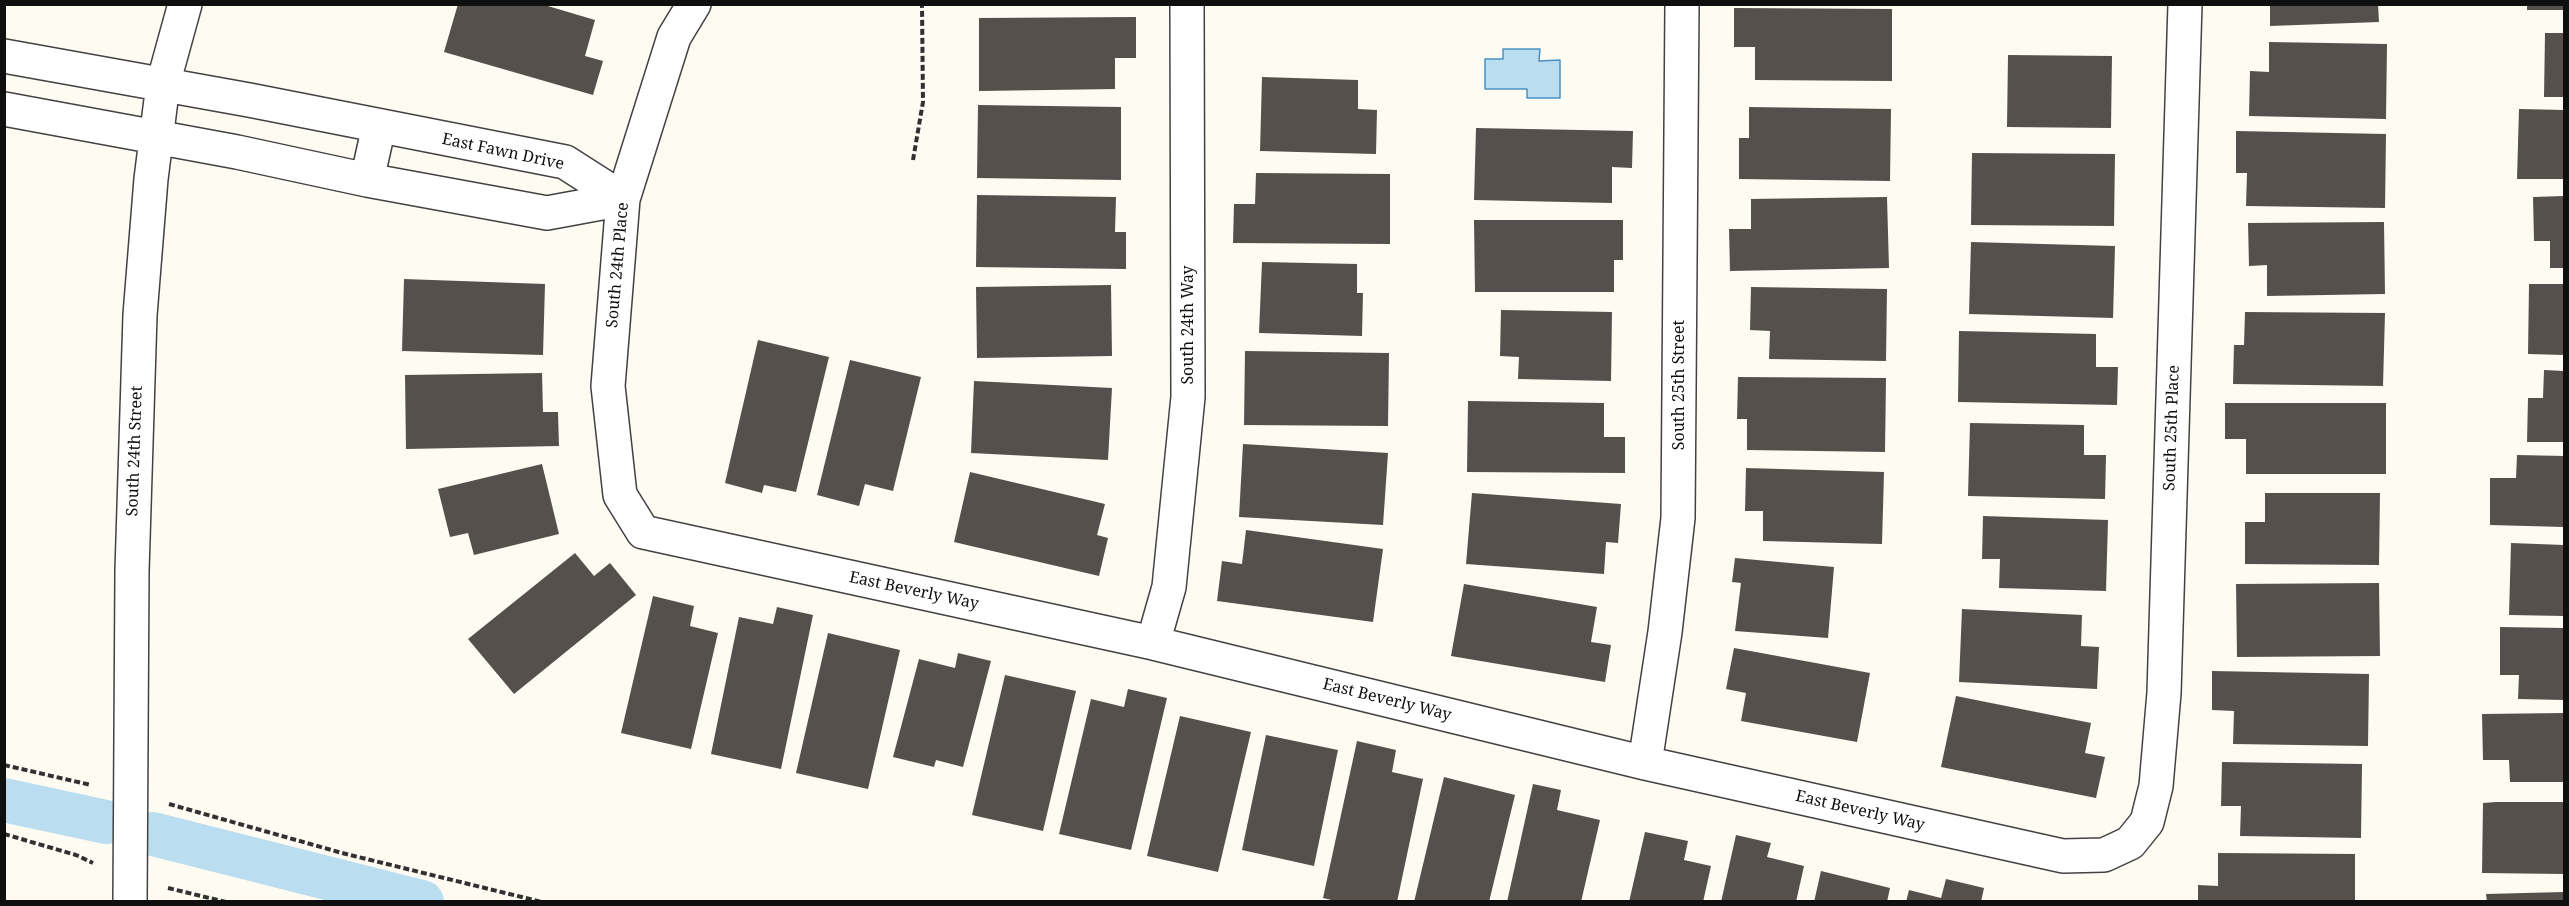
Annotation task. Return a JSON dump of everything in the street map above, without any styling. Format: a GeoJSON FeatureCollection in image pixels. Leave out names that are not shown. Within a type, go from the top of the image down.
{"type":"FeatureCollection","features":[{"type":"Feature","properties":{"kind":"street","name":"South 24th Street"},"geometry":{"type":"LineString","coordinates":[[130,902],[134,456],[140,315],[163,84],[185,4]]}},
{"type":"Feature","properties":{"kind":"street","name":"South 24th Place"},"geometry":{"type":"LineString","coordinates":[[643,532],[620,495],[608,386],[623,199],[675,37],[694,4]]}},
{"type":"Feature","properties":{"kind":"street","name":"South 24th Way"},"geometry":{"type":"LineString","coordinates":[[1153,643],[1169,587],[1188,397],[1187,4]]}},
{"type":"Feature","properties":{"kind":"street","name":"South 25th Street"},"geometry":{"type":"LineString","coordinates":[[1645,763],[1665,632],[1678,518],[1682,4]]}},
{"type":"Feature","properties":{"kind":"street","name":"South 25th Place"},"geometry":{"type":"LineString","coordinates":[[2130,843],[2147,822],[2156,786],[2164,693],[2185,4]]}},
{"type":"Feature","properties":{"kind":"street","name":"East Fawn Drive"},"geometry":{"type":"LineString","coordinates":[[4,56],[163,84],[565,162],[623,199]]}},
{"type":"Feature","properties":{"kind":"street"},"geometry":{"type":"LineString","coordinates":[[4,109],[547,213],[623,199]]}},
{"type":"Feature","properties":{"kind":"street"},"geometry":{"type":"LineString","coordinates":[[367,180],[379,126]]}},
{"type":"Feature","properties":{"kind":"street","name":"East Beverly Way"},"geometry":{"type":"LineString","coordinates":[[643,532],[1153,643],[1645,763],[2062,856],[2104,855],[2130,843]]}},
{"type":"Feature","properties":{"kind":"path"},"geometry":{"type":"LineString","coordinates":[[913,160],[923,102],[922,4]]}},
{"type":"Feature","properties":{"kind":"path"},"geometry":{"type":"LineString","coordinates":[[4,765],[131,802],[542,902]]}},
{"type":"Feature","properties":{"kind":"water"},"geometry":{"type":"Polygon","coordinates":[[[1503,49],[1540,49],[1539,61],[1560,60],[1560,98],[1527,98],[1527,89],[1485,89],[1485,59],[1503,59],[1503,49]]]}},
{"type":"Feature","properties":{"kind":"building"},"geometry":{"type":"Polygon","coordinates":[[[458,4],[541,4],[595,20],[585,56],[603,61],[593,95],[444,52],[458,4]]]}},
{"type":"Feature","properties":{"kind":"building"},"geometry":{"type":"Polygon","coordinates":[[[2270,4],[2378,4],[2379,22],[2270,26],[2270,4]]]}},
{"type":"Feature","properties":{"kind":"building"},"geometry":{"type":"Polygon","coordinates":[[[2527,4],[2564,4],[2564,10],[2527,10],[2527,4]]]}},
{"type":"Feature","properties":{"kind":"building"},"geometry":{"type":"Polygon","coordinates":[[[1734,8],[1892,9],[1892,81],[1755,80],[1755,47],[1734,47],[1734,8]]]}},
{"type":"Feature","properties":{"kind":"building"},"geometry":{"type":"Polygon","coordinates":[[[1136,17],[1136,58],[1115,58],[1115,89],[979,91],[979,18],[1136,17]]]}},
{"type":"Feature","properties":{"kind":"building"},"geometry":{"type":"Polygon","coordinates":[[[2545,33],[2564,33],[2564,97],[2544,97],[2545,33]]]}},
{"type":"Feature","properties":{"kind":"building"},"geometry":{"type":"Polygon","coordinates":[[[2269,42],[2387,44],[2386,119],[2249,116],[2250,71],[2269,72],[2269,42]]]}},
{"type":"Feature","properties":{"kind":"building"},"geometry":{"type":"Polygon","coordinates":[[[2008,55],[2112,56],[2111,128],[2007,127],[2008,55]]]}},
{"type":"Feature","properties":{"kind":"building"},"geometry":{"type":"Polygon","coordinates":[[[1262,77],[1358,80],[1358,109],[1377,110],[1376,154],[1260,151],[1262,77]]]}},
{"type":"Feature","properties":{"kind":"building"},"geometry":{"type":"Polygon","coordinates":[[[978,105],[1121,107],[1121,180],[977,178],[978,105]]]}},
{"type":"Feature","properties":{"kind":"building"},"geometry":{"type":"Polygon","coordinates":[[[1749,107],[1891,109],[1890,181],[1739,179],[1739,138],[1749,138],[1749,107]]]}},
{"type":"Feature","properties":{"kind":"building"},"geometry":{"type":"Polygon","coordinates":[[[2519,109],[2564,110],[2564,179],[2517,179],[2519,109]]]}},
{"type":"Feature","properties":{"kind":"building"},"geometry":{"type":"Polygon","coordinates":[[[1476,128],[1633,131],[1632,168],[1612,167],[1612,203],[1474,200],[1476,128]]]}},
{"type":"Feature","properties":{"kind":"building"},"geometry":{"type":"Polygon","coordinates":[[[2236,131],[2386,134],[2385,208],[2246,206],[2247,173],[2236,173],[2236,131]]]}},
{"type":"Feature","properties":{"kind":"building"},"geometry":{"type":"Polygon","coordinates":[[[1972,153],[2115,154],[2114,226],[1971,225],[1972,153]]]}},
{"type":"Feature","properties":{"kind":"building"},"geometry":{"type":"Polygon","coordinates":[[[1256,173],[1390,174],[1390,244],[1233,243],[1234,204],[1255,204],[1256,173]]]}},
{"type":"Feature","properties":{"kind":"building"},"geometry":{"type":"Polygon","coordinates":[[[977,195],[1116,197],[1115,232],[1126,232],[1126,269],[976,267],[977,195]]]}},
{"type":"Feature","properties":{"kind":"building"},"geometry":{"type":"Polygon","coordinates":[[[2564,196],[2564,268],[2550,268],[2550,241],[2534,241],[2533,197],[2564,196]]]}},
{"type":"Feature","properties":{"kind":"building"},"geometry":{"type":"Polygon","coordinates":[[[1887,197],[1889,268],[1730,271],[1729,229],[1751,229],[1751,199],[1887,197]]]}},
{"type":"Feature","properties":{"kind":"building"},"geometry":{"type":"Polygon","coordinates":[[[1474,220],[1623,220],[1623,260],[1614,260],[1614,292],[1475,292],[1474,220]]]}},
{"type":"Feature","properties":{"kind":"building"},"geometry":{"type":"Polygon","coordinates":[[[2384,222],[2385,294],[2267,296],[2267,265],[2249,266],[2248,223],[2384,222]]]}},
{"type":"Feature","properties":{"kind":"building"},"geometry":{"type":"Polygon","coordinates":[[[1971,242],[2115,246],[2113,318],[1969,314],[1971,242]]]}},
{"type":"Feature","properties":{"kind":"building"},"geometry":{"type":"Polygon","coordinates":[[[1262,262],[1357,264],[1357,293],[1363,293],[1362,336],[1259,333],[1262,262]]]}},
{"type":"Feature","properties":{"kind":"building"},"geometry":{"type":"Polygon","coordinates":[[[404,279],[545,284],[543,355],[402,351],[404,279]]]}},
{"type":"Feature","properties":{"kind":"building"},"geometry":{"type":"Polygon","coordinates":[[[2529,284],[2564,284],[2564,355],[2528,354],[2529,284]]]}},
{"type":"Feature","properties":{"kind":"building"},"geometry":{"type":"Polygon","coordinates":[[[1111,285],[1112,356],[977,358],[976,287],[1111,285]]]}},
{"type":"Feature","properties":{"kind":"building"},"geometry":{"type":"Polygon","coordinates":[[[1751,287],[1887,289],[1886,361],[1769,359],[1770,331],[1750,330],[1751,287]]]}},
{"type":"Feature","properties":{"kind":"building"},"geometry":{"type":"Polygon","coordinates":[[[1501,310],[1612,312],[1611,381],[1518,379],[1519,357],[1500,356],[1501,310]]]}},
{"type":"Feature","properties":{"kind":"building"},"geometry":{"type":"Polygon","coordinates":[[[2245,312],[2385,313],[2383,386],[2233,384],[2234,345],[2244,345],[2245,312]]]}},
{"type":"Feature","properties":{"kind":"building"},"geometry":{"type":"Polygon","coordinates":[[[1959,331],[2096,334],[2096,367],[2118,367],[2117,405],[1958,402],[1959,331]]]}},
{"type":"Feature","properties":{"kind":"building"},"geometry":{"type":"Polygon","coordinates":[[[758,340],[829,357],[796,492],[764,485],[762,493],[725,483],[758,340]]]}},
{"type":"Feature","properties":{"kind":"building"},"geometry":{"type":"Polygon","coordinates":[[[1245,351],[1389,353],[1388,426],[1244,425],[1245,351]]]}},
{"type":"Feature","properties":{"kind":"building"},"geometry":{"type":"Polygon","coordinates":[[[850,360],[921,377],[893,491],[865,484],[859,506],[817,495],[850,360]]]}},
{"type":"Feature","properties":{"kind":"building"},"geometry":{"type":"Polygon","coordinates":[[[2544,370],[2564,371],[2564,442],[2527,442],[2528,398],[2543,398],[2544,370]]]}},
{"type":"Feature","properties":{"kind":"building"},"geometry":{"type":"Polygon","coordinates":[[[542,373],[543,412],[558,412],[559,446],[406,449],[405,375],[542,373]]]}},
{"type":"Feature","properties":{"kind":"building"},"geometry":{"type":"Polygon","coordinates":[[[1738,377],[1886,378],[1885,452],[1747,450],[1747,419],[1737,419],[1738,377]]]}},
{"type":"Feature","properties":{"kind":"building"},"geometry":{"type":"Polygon","coordinates":[[[974,381],[1112,388],[1108,460],[971,453],[974,381]]]}},
{"type":"Feature","properties":{"kind":"building"},"geometry":{"type":"Polygon","coordinates":[[[1468,401],[1604,403],[1604,437],[1625,437],[1625,473],[1467,472],[1468,401]]]}},
{"type":"Feature","properties":{"kind":"building"},"geometry":{"type":"Polygon","coordinates":[[[2225,403],[2386,403],[2386,474],[2246,474],[2246,439],[2225,439],[2225,403]]]}},
{"type":"Feature","properties":{"kind":"building"},"geometry":{"type":"Polygon","coordinates":[[[1970,423],[2084,425],[2084,455],[2106,455],[2105,499],[1968,496],[1970,423]]]}},
{"type":"Feature","properties":{"kind":"building"},"geometry":{"type":"Polygon","coordinates":[[[1243,444],[1388,453],[1383,525],[1239,517],[1243,444]]]}},
{"type":"Feature","properties":{"kind":"building"},"geometry":{"type":"Polygon","coordinates":[[[2517,455],[2564,456],[2564,527],[2490,525],[2490,478],[2516,478],[2517,455]]]}},
{"type":"Feature","properties":{"kind":"building"},"geometry":{"type":"Polygon","coordinates":[[[542,464],[559,534],[474,555],[468,533],[450,537],[438,489],[542,464]]]}},
{"type":"Feature","properties":{"kind":"building"},"geometry":{"type":"Polygon","coordinates":[[[1746,468],[1884,472],[1882,544],[1763,541],[1763,511],[1745,511],[1746,468]]]}},
{"type":"Feature","properties":{"kind":"building"},"geometry":{"type":"Polygon","coordinates":[[[970,472],[1105,504],[1097,535],[1108,538],[1099,576],[954,542],[970,472]]]}},
{"type":"Feature","properties":{"kind":"building"},"geometry":{"type":"Polygon","coordinates":[[[1472,493],[1621,504],[1618,543],[1606,542],[1604,574],[1466,564],[1472,493]]]}},
{"type":"Feature","properties":{"kind":"building"},"geometry":{"type":"Polygon","coordinates":[[[2265,493],[2380,493],[2379,565],[2245,564],[2245,522],[2265,522],[2265,493]]]}},
{"type":"Feature","properties":{"kind":"building"},"geometry":{"type":"Polygon","coordinates":[[[1983,516],[2108,520],[2106,591],[1999,588],[2000,559],[1982,559],[1983,516]]]}},
{"type":"Feature","properties":{"kind":"building"},"geometry":{"type":"Polygon","coordinates":[[[1246,530],[1383,549],[1373,622],[1217,601],[1222,561],[1242,564],[1246,530]]]}},
{"type":"Feature","properties":{"kind":"building"},"geometry":{"type":"Polygon","coordinates":[[[2511,543],[2564,545],[2564,616],[2509,615],[2511,543]]]}},
{"type":"Feature","properties":{"kind":"building"},"geometry":{"type":"Polygon","coordinates":[[[575,553],[594,576],[610,563],[636,595],[514,694],[468,639],[575,553]]]}},
{"type":"Feature","properties":{"kind":"building"},"geometry":{"type":"Polygon","coordinates":[[[1735,558],[1834,567],[1828,638],[1735,631],[1741,583],[1732,582],[1735,558]]]}},
{"type":"Feature","properties":{"kind":"building"},"geometry":{"type":"Polygon","coordinates":[[[2379,583],[2380,656],[2237,657],[2236,584],[2379,583]]]}},
{"type":"Feature","properties":{"kind":"building"},"geometry":{"type":"Polygon","coordinates":[[[1464,584],[1597,607],[1591,642],[1611,645],[1605,682],[1451,656],[1464,584]]]}},
{"type":"Feature","properties":{"kind":"building"},"geometry":{"type":"Polygon","coordinates":[[[653,596],[694,606],[690,626],[718,633],[691,749],[621,733],[653,596]]]}},
{"type":"Feature","properties":{"kind":"building"},"geometry":{"type":"Polygon","coordinates":[[[777,607],[813,615],[781,769],[711,754],[739,617],[773,624],[777,607]]]}},
{"type":"Feature","properties":{"kind":"building"},"geometry":{"type":"Polygon","coordinates":[[[1962,609],[2082,615],[2081,646],[2099,647],[2097,689],[1959,682],[1962,609]]]}},
{"type":"Feature","properties":{"kind":"building"},"geometry":{"type":"Polygon","coordinates":[[[2500,627],[2564,628],[2564,700],[2518,699],[2519,675],[2500,675],[2500,627]]]}},
{"type":"Feature","properties":{"kind":"building"},"geometry":{"type":"Polygon","coordinates":[[[828,633],[900,650],[868,789],[796,773],[828,633]]]}},
{"type":"Feature","properties":{"kind":"building"},"geometry":{"type":"Polygon","coordinates":[[[1734,648],[1870,673],[1857,742],[1741,721],[1746,693],[1726,689],[1734,648]]]}},
{"type":"Feature","properties":{"kind":"building"},"geometry":{"type":"Polygon","coordinates":[[[958,653],[991,661],[963,767],[936,760],[934,767],[893,757],[919,659],[955,668],[958,653]]]}},
{"type":"Feature","properties":{"kind":"building"},"geometry":{"type":"Polygon","coordinates":[[[2212,671],[2369,674],[2368,746],[2233,744],[2234,711],[2212,710],[2212,671]]]}},
{"type":"Feature","properties":{"kind":"building"},"geometry":{"type":"Polygon","coordinates":[[[1005,675],[1076,691],[1043,831],[972,815],[1005,675]]]}},
{"type":"Feature","properties":{"kind":"building"},"geometry":{"type":"Polygon","coordinates":[[[1128,689],[1167,698],[1131,850],[1059,834],[1091,699],[1124,707],[1128,689]]]}},
{"type":"Feature","properties":{"kind":"building"},"geometry":{"type":"Polygon","coordinates":[[[1956,696],[2091,723],[2085,753],[2105,757],[2096,798],[1941,767],[1956,696]]]}},
{"type":"Feature","properties":{"kind":"building"},"geometry":{"type":"Polygon","coordinates":[[[2564,713],[2564,782],[2510,782],[2509,760],[2483,760],[2482,714],[2564,713]]]}},
{"type":"Feature","properties":{"kind":"building"},"geometry":{"type":"Polygon","coordinates":[[[1180,716],[1251,732],[1218,872],[1147,856],[1180,716]]]}},
{"type":"Feature","properties":{"kind":"building"},"geometry":{"type":"Polygon","coordinates":[[[1266,735],[1338,750],[1314,866],[1242,850],[1266,735]]]}},
{"type":"Feature","properties":{"kind":"building"},"geometry":{"type":"Polygon","coordinates":[[[1357,741],[1396,750],[1392,772],[1423,779],[1397,902],[1340,902],[1323,898],[1357,741]]]}},
{"type":"Feature","properties":{"kind":"building"},"geometry":{"type":"Polygon","coordinates":[[[2222,762],[2362,764],[2361,838],[2240,836],[2241,806],[2221,806],[2222,762]]]}},
{"type":"Feature","properties":{"kind":"building"},"geometry":{"type":"Polygon","coordinates":[[[1444,777],[1515,795],[1489,902],[1414,902],[1444,777]]]}},
{"type":"Feature","properties":{"kind":"building"},"geometry":{"type":"Polygon","coordinates":[[[1533,784],[1561,790],[1557,810],[1600,820],[1581,902],[1507,902],[1533,784]]]}},
{"type":"Feature","properties":{"kind":"building"},"geometry":{"type":"Polygon","coordinates":[[[2564,802],[2564,874],[2482,873],[2483,803],[2564,802]]]}},
{"type":"Feature","properties":{"kind":"building"},"geometry":{"type":"Polygon","coordinates":[[[1645,832],[1688,841],[1684,860],[1711,866],[1703,902],[1629,902],[1645,832]]]}},
{"type":"Feature","properties":{"kind":"building"},"geometry":{"type":"Polygon","coordinates":[[[1736,835],[1771,843],[1767,857],[1804,866],[1796,902],[1721,902],[1736,835]]]}},
{"type":"Feature","properties":{"kind":"building"},"geometry":{"type":"Polygon","coordinates":[[[2218,853],[2355,854],[2355,902],[2198,902],[2198,885],[2218,886],[2218,853]]]}},
{"type":"Feature","properties":{"kind":"building"},"geometry":{"type":"Polygon","coordinates":[[[1821,871],[1890,888],[1887,902],[1814,902],[1821,871]]]}},
{"type":"Feature","properties":{"kind":"building"},"geometry":{"type":"Polygon","coordinates":[[[1946,879],[1984,888],[1981,902],[1906,902],[1909,890],[1941,898],[1946,879]]]}},
{"type":"Feature","properties":{"kind":"building"},"geometry":{"type":"Polygon","coordinates":[[[2564,892],[2564,902],[2487,902],[2486,894],[2564,892]]]}},
{"type":"Feature","properties":{"kind":"waterway"},"geometry":{"type":"LineString","coordinates":[[4,800],[106,822]]}},
{"type":"Feature","properties":{"kind":"waterway"},"geometry":{"type":"LineString","coordinates":[[153,834],[422,902]]}}]}
